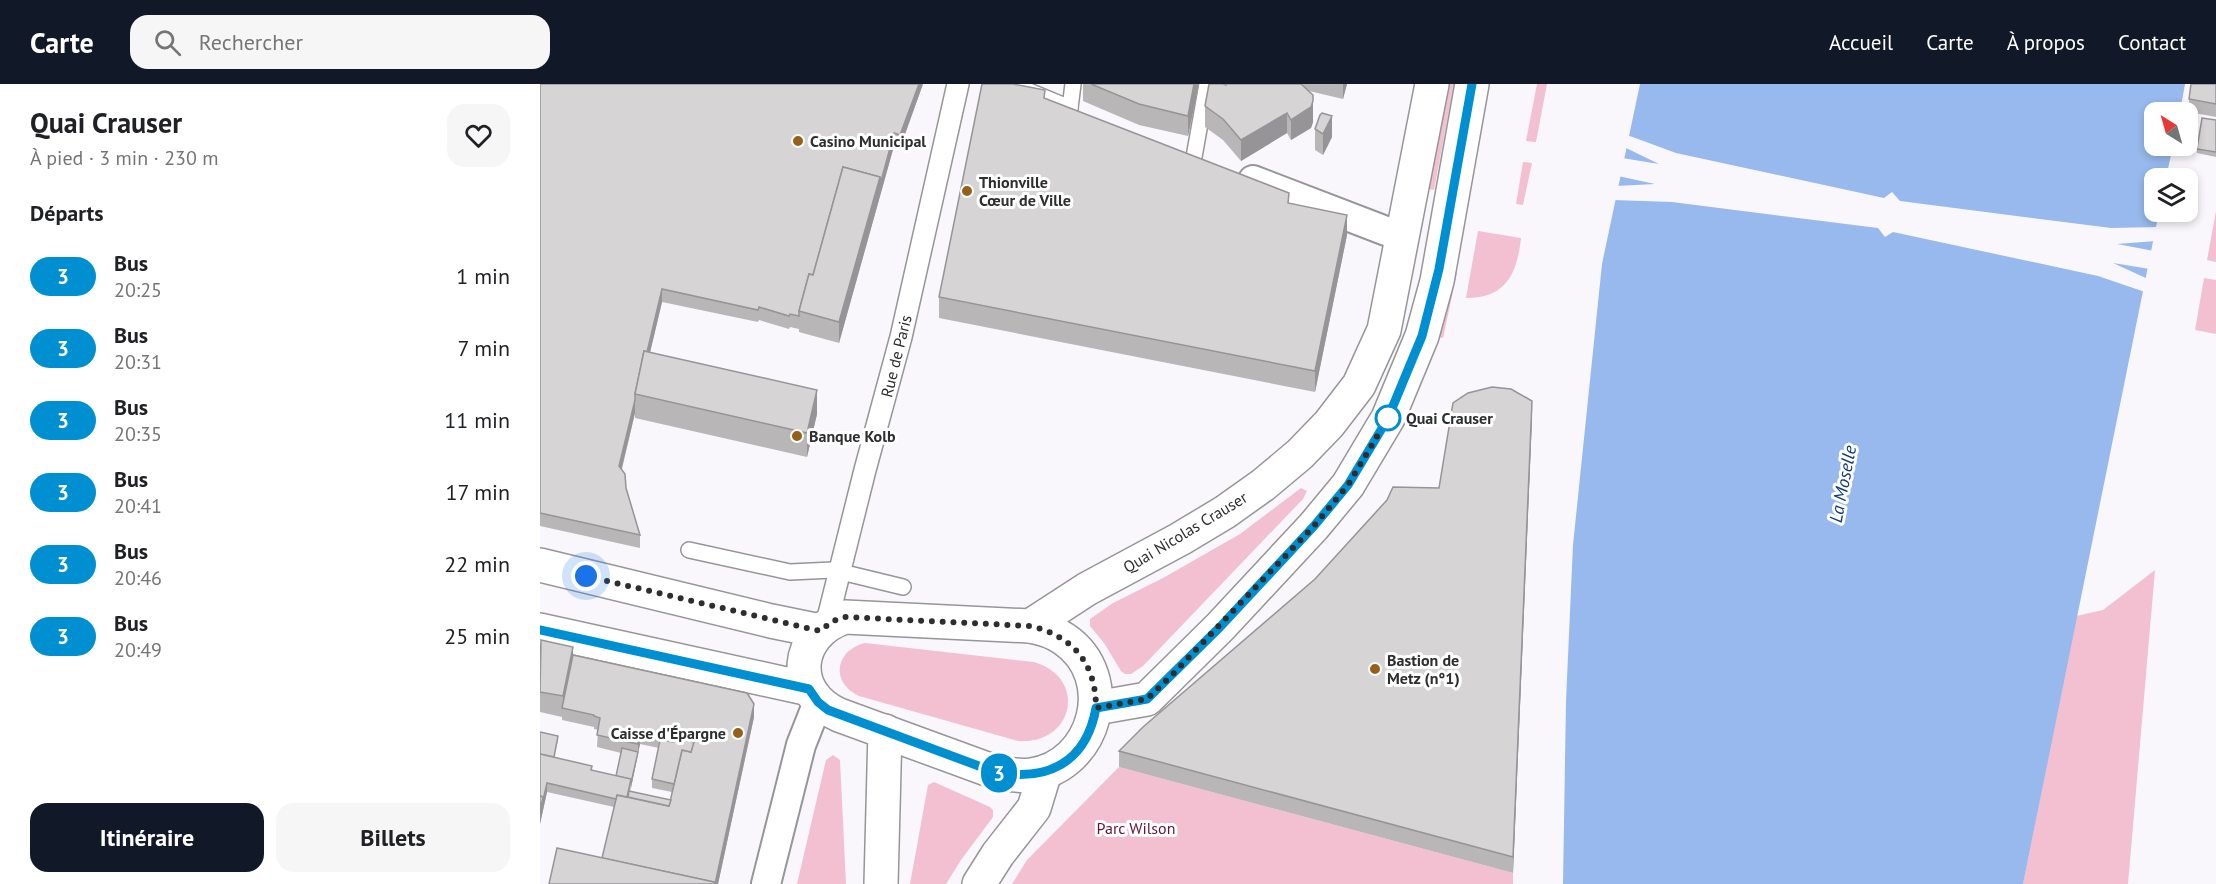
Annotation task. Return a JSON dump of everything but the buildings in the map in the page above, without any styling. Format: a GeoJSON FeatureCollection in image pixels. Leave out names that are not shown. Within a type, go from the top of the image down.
{"type":"FeatureCollection","features":[{"type":"Feature","properties":{"kind":"main road","name":"Quai Nicolas Crauser"},"geometry":{"type":"LineString","coordinates":[[1030,626],[1087,589],[1225,512],[1263,485],[1300,454],[1329,424],[1359,385],[1384,330],[1432,84]]}},
{"type":"Feature","properties":{"kind":"main road"},"geometry":{"type":"LineString","coordinates":[[1096,708],[1147,699],[1220,627],[1314,526],[1354,475],[1388,418],[1422,336],[1438,275],[1472,84]]}},
{"type":"Feature","properties":{"kind":"main road"},"geometry":{"type":"LineString","coordinates":[[540,565],[759,618],[823,628]]}},
{"type":"Feature","properties":{"kind":"main road"},"geometry":{"type":"LineString","coordinates":[[845,617],[1030,626],[1046,629],[1064,638],[1083,658],[1094,681],[1096,708],[1093,722],[1084,741],[1070,758],[1045,772],[1016,776],[995,772],[828,710],[813,695],[804,673],[804,661],[810,644],[823,628],[845,617]]}},
{"type":"Feature","properties":{"kind":"main road"},"geometry":{"type":"LineString","coordinates":[[540,630],[813,695]]}},
{"type":"Feature","properties":{"kind":"main road"},"geometry":{"type":"LineString","coordinates":[[881,884],[885,731]]}},
{"type":"Feature","properties":{"kind":"main road"},"geometry":{"type":"LineString","coordinates":[[979,884],[998,854],[1034,808],[1045,772]]}},
{"type":"Feature","properties":{"kind":"street","name":"Rue de Paris"},"geometry":{"type":"LineString","coordinates":[[823,628],[902,337],[958,84]]}},
{"type":"Feature","properties":{"kind":"street"},"geometry":{"type":"LineString","coordinates":[[1202,160],[1386,231],[1404,234]]}},
{"type":"Feature","properties":{"kind":"street"},"geometry":{"type":"LineString","coordinates":[[765,884],[813,695]]}},
{"type":"Feature","properties":{"kind":"lane"},"geometry":{"type":"LineString","coordinates":[[1012,84],[1087,115]]}},
{"type":"Feature","properties":{"kind":"lane"},"geometry":{"type":"LineString","coordinates":[[1070,108],[1073,84]]}},
{"type":"Feature","properties":{"kind":"lane"},"geometry":{"type":"LineString","coordinates":[[1202,160],[1207,84]]}},
{"type":"Feature","properties":{"kind":"lane"},"geometry":{"type":"LineString","coordinates":[[689,550],[790,572],[840,571],[903,587]]}},
{"type":"Feature","properties":{"kind":"green space"},"geometry":{"type":"Polygon","coordinates":[[[1443,84],[1454,84],[1434,190],[1423,188],[1443,84]]]}},
{"type":"Feature","properties":{"kind":"green space"},"geometry":{"type":"Polygon","coordinates":[[[1537,84],[1547,84],[1536,142],[1526,141],[1537,84]]]}},
{"type":"Feature","properties":{"kind":"green space"},"geometry":{"type":"Polygon","coordinates":[[[1523,162],[1532,163],[1523,205],[1516,204],[1523,162]]]}},
{"type":"Feature","properties":{"kind":"green space"},"geometry":{"type":"Polygon","coordinates":[[[2216,211],[2216,262],[2207,260],[2216,211]]]}},
{"type":"Feature","properties":{"kind":"green space"},"geometry":{"type":"Polygon","coordinates":[[[1478,231],[1521,238],[1519,251],[1512,273],[1500,289],[1480,297],[1466,298],[1478,231]]]}},
{"type":"Feature","properties":{"kind":"green space"},"geometry":{"type":"Polygon","coordinates":[[[1451,272],[1457,273],[1443,338],[1435,336],[1451,272]]]}},
{"type":"Feature","properties":{"kind":"green space"},"geometry":{"type":"Polygon","coordinates":[[[2204,278],[2216,280],[2216,334],[2195,330],[2204,278]]]}},
{"type":"Feature","properties":{"kind":"green space"},"geometry":{"type":"Polygon","coordinates":[[[1301,488],[1307,491],[1303,499],[1143,666],[1131,674],[1121,671],[1104,643],[1090,626],[1090,619],[1113,603],[1163,578],[1240,534],[1301,488]]]}},
{"type":"Feature","properties":{"kind":"green space"},"geometry":{"type":"Polygon","coordinates":[[[2155,570],[2128,884],[2023,884],[2076,616],[2103,610],[2155,570]]]}},
{"type":"Feature","properties":{"kind":"green space"},"geometry":{"type":"Polygon","coordinates":[[[865,643],[1034,662],[1051,670],[1062,682],[1067,695],[1067,709],[1062,722],[1052,733],[1037,739],[1018,741],[859,696],[843,683],[840,667],[847,652],[865,643]]]}},
{"type":"Feature","properties":{"kind":"green space"},"geometry":{"type":"Polygon","coordinates":[[[833,755],[840,760],[846,884],[797,884],[826,760],[833,755]]]}},
{"type":"Feature","properties":{"kind":"green space","name":"Parc Wilson"},"geometry":{"type":"Polygon","coordinates":[[[1119,767],[1513,873],[1513,884],[1012,884],[1027,860],[1119,767]]]}},
{"type":"Feature","properties":{"kind":"green space"},"geometry":{"type":"Polygon","coordinates":[[[934,782],[990,807],[993,810],[993,817],[946,884],[910,884],[928,785],[934,782]]]}},
{"type":"Feature","properties":{"kind":"water","name":"La Moselle"},"geometry":{"type":"Polygon","coordinates":[[[1640,84],[2185,84],[2182,102],[2144,102],[2144,156],[2171,156],[2168,168],[2144,168],[2144,222],[2157,222],[2023,884],[1563,884],[1566,701],[1573,545],[1602,264],[1640,84]]]}},
{"type":"Feature","properties":{"kind":"pier"},"geometry":{"type":"Polygon","coordinates":[[[1627,135],[1676,153],[1884,198],[1892,192],[1900,201],[2111,228],[2159,227],[2156,241],[2117,244],[2154,251],[2150,269],[2113,263],[2148,279],[2145,292],[2098,276],[1893,232],[1885,237],[1878,228],[1672,202],[1613,200],[1616,186],[1655,184],[1618,176],[1622,158],[1659,164],[1624,147],[1627,135]]]}},
{"type":"Feature","properties":{"kind":"bus line","name":"3"},"geometry":{"type":"LineString","coordinates":[[540,630],[809,689],[818,702],[839,715],[995,772],[1031,776],[1058,766],[1070,758],[1084,741],[1093,722],[1096,708],[1147,699],[1220,627],[1314,526],[1348,485],[1388,418],[1422,336],[1437,281],[1472,84]]}},
{"type":"Feature","properties":{"kind":"place","name":"Casino Municipal"},"geometry":{"type":"Point","coordinates":[798,141]}},
{"type":"Feature","properties":{"kind":"place","name":"Thionville Cœur de Ville"},"geometry":{"type":"Point","coordinates":[967,191]}},
{"type":"Feature","properties":{"kind":"place","name":"Quai Crauser"},"geometry":{"type":"Point","coordinates":[1388,418]}},
{"type":"Feature","properties":{"kind":"place","name":"Banque Kolb"},"geometry":{"type":"Point","coordinates":[797,436]}},
{"type":"Feature","properties":{"kind":"place","name":"Bastion de Metz (n°1)"},"geometry":{"type":"Point","coordinates":[1375,669]}},
{"type":"Feature","properties":{"kind":"place","name":"Caisse d'Épargne"},"geometry":{"type":"Point","coordinates":[738,733]}},
{"type":"Feature","properties":{"kind":"route"},"geometry":{"type":"LineString","coordinates":[[586,576],[820,631],[833,621],[845,617],[1030,626],[1046,629],[1064,638],[1083,658],[1094,681],[1096,708],[1147,699],[1220,627],[1314,526],[1348,485],[1388,418]]}}]}
